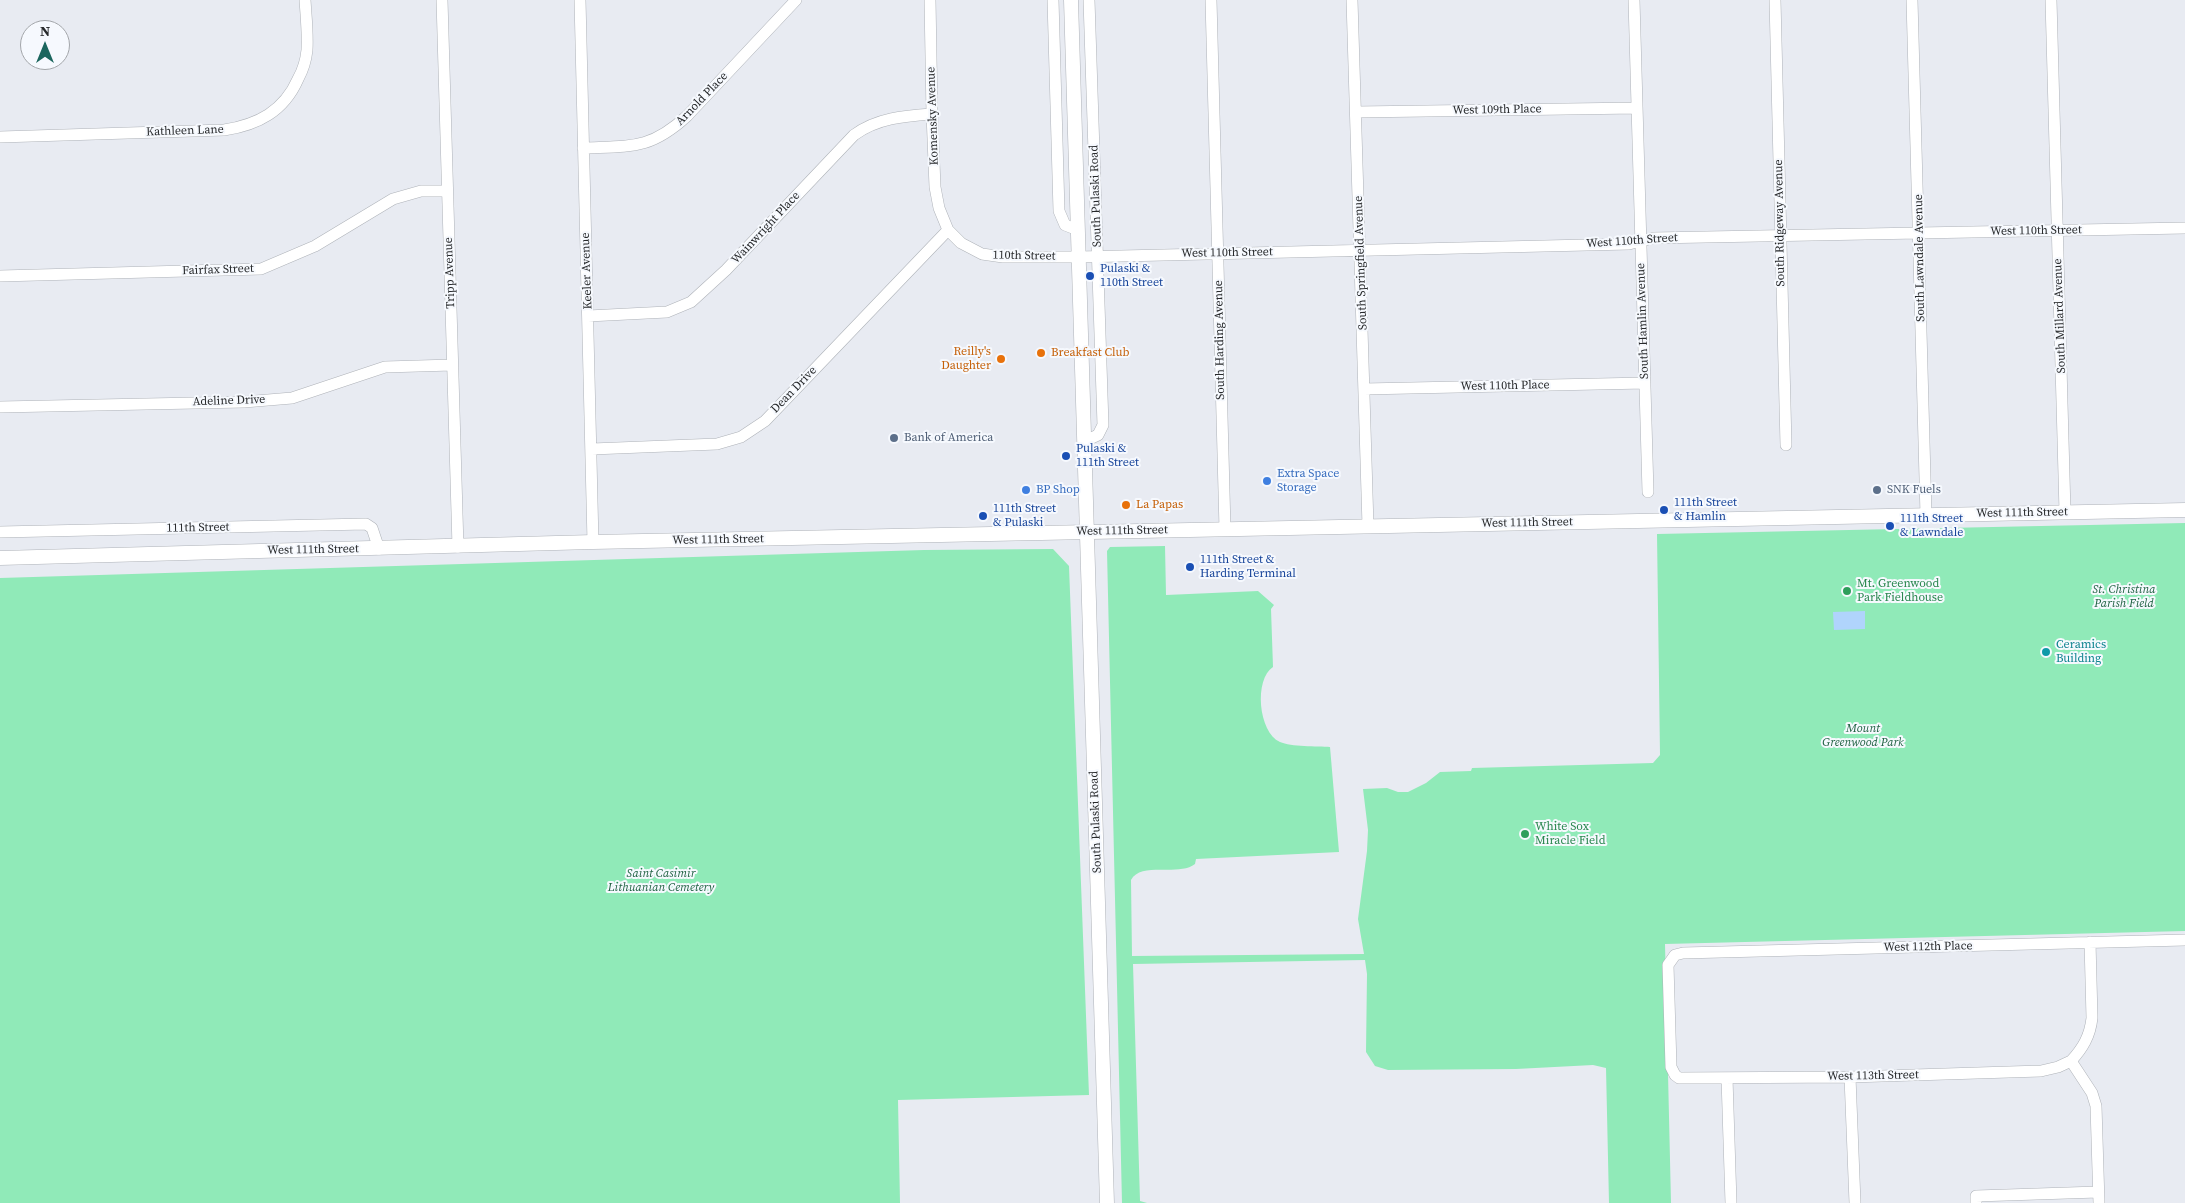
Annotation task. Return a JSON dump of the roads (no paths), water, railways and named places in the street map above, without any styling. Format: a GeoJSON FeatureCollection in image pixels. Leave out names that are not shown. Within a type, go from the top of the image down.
{"type":"FeatureCollection","features":[{"type":"Feature","properties":{"kind":"main road","name":"South Pulaski Road"},"geometry":{"type":"LineString","coordinates":[[1071,0],[1107,1203]]}},
{"type":"Feature","properties":{"kind":"main road","name":"West 111th Street"},"geometry":{"type":"LineString","coordinates":[[0,558],[593,542],[2185,510]]}},
{"type":"Feature","properties":{"kind":"street","name":"Kathleen Lane"},"geometry":{"type":"LineString","coordinates":[[0,137],[224,130],[258,122],[280,107],[293,91],[300,75],[307,50],[305,0]]}},
{"type":"Feature","properties":{"kind":"street","name":"Tripp Avenue"},"geometry":{"type":"LineString","coordinates":[[442,0],[458,546]]}},
{"type":"Feature","properties":{"kind":"street","name":"Keeler Avenue"},"geometry":{"type":"LineString","coordinates":[[580,0],[593,542]]}},
{"type":"Feature","properties":{"kind":"street","name":"Arnold Place"},"geometry":{"type":"LineString","coordinates":[[583,148],[633,146],[649,142],[669,132],[687,116],[796,0]]}},
{"type":"Feature","properties":{"kind":"street","name":"Komensky Avenue"},"geometry":{"type":"LineString","coordinates":[[930,0],[935,187],[939,208],[948,230]]}},
{"type":"Feature","properties":{"kind":"street","name":"South Pulaski Road"},"geometry":{"type":"LineString","coordinates":[[1053,0],[1059,211],[1065,225],[1078,230]]}},
{"type":"Feature","properties":{"kind":"street","name":"South Pulaski Road"},"geometry":{"type":"LineString","coordinates":[[1084,441],[1098,434],[1103,425],[1089,0]]}},
{"type":"Feature","properties":{"kind":"street","name":"South Harding Avenue"},"geometry":{"type":"LineString","coordinates":[[1211,0],[1225,529]]}},
{"type":"Feature","properties":{"kind":"street","name":"South Springfield Avenue"},"geometry":{"type":"LineString","coordinates":[[1352,0],[1368,526]]}},
{"type":"Feature","properties":{"kind":"street","name":"South Hamlin Avenue"},"geometry":{"type":"LineString","coordinates":[[1634,0],[1648,492]]}},
{"type":"Feature","properties":{"kind":"street","name":"South Ridgeway Avenue"},"geometry":{"type":"LineString","coordinates":[[1775,0],[1786,446]]}},
{"type":"Feature","properties":{"kind":"street","name":"South Lawndale Avenue"},"geometry":{"type":"LineString","coordinates":[[1912,0],[1926,515]]}},
{"type":"Feature","properties":{"kind":"street","name":"South Millard Avenue"},"geometry":{"type":"LineString","coordinates":[[2051,0],[2065,512]]}},
{"type":"Feature","properties":{"kind":"street","name":"West 109th Place"},"geometry":{"type":"LineString","coordinates":[[1356,112],[1637,108]]}},
{"type":"Feature","properties":{"kind":"street","name":"Wainwright Place"},"geometry":{"type":"LineString","coordinates":[[588,316],[667,312],[691,302],[726,270],[862,129],[890,118],[932,114]]}},
{"type":"Feature","properties":{"kind":"street","name":"Fairfax Street"},"geometry":{"type":"LineString","coordinates":[[0,276],[261,268],[314,246],[393,199],[414,192],[447,190]]}},
{"type":"Feature","properties":{"kind":"street","name":"West 110th Street"},"geometry":{"type":"LineString","coordinates":[[1079,256],[1629,244],[1653,238],[2185,228]]}},
{"type":"Feature","properties":{"kind":"street","name":"110th Street"},"geometry":{"type":"LineString","coordinates":[[948,230],[962,243],[982,254],[1003,257],[1079,256]]}},
{"type":"Feature","properties":{"kind":"street","name":"Dean Drive"},"geometry":{"type":"LineString","coordinates":[[592,449],[705,446],[742,437],[765,420],[948,230]]}},
{"type":"Feature","properties":{"kind":"street","name":"Adeline Drive"},"geometry":{"type":"LineString","coordinates":[[0,407],[244,402],[292,398],[385,367],[452,365]]}},
{"type":"Feature","properties":{"kind":"street","name":"West 110th Place"},"geometry":{"type":"LineString","coordinates":[[1364,389],[1645,383]]}},
{"type":"Feature","properties":{"kind":"street","name":"111th Street"},"geometry":{"type":"LineString","coordinates":[[0,532],[366,524],[372,528],[379,549]]}},
{"type":"Feature","properties":{"kind":"street","name":"West 112th Place"},"geometry":{"type":"LineString","coordinates":[[1675,1075],[1671,1067],[1668,965],[1672,957],[1683,953],[2185,940]]}},
{"type":"Feature","properties":{"kind":"street"},"geometry":{"type":"LineString","coordinates":[[1976,1199],[2099,1198],[2096,1106],[2092,1093],[2071,1061],[2082,1049],[2091,1029],[2090,942]]}},
{"type":"Feature","properties":{"kind":"street","name":"West 113th Street"},"geometry":{"type":"LineString","coordinates":[[1675,1075],[1685,1079],[1850,1077],[2041,1071],[2058,1067],[2071,1061]]}},
{"type":"Feature","properties":{"kind":"street"},"geometry":{"type":"LineString","coordinates":[[1850,1077],[1855,1203]]}},
{"type":"Feature","properties":{"kind":"street"},"geometry":{"type":"LineString","coordinates":[[1728,1078],[1731,1203]]}},
{"type":"Feature","properties":{"kind":"water"},"geometry":{"type":"Polygon","coordinates":[[[1865,611],[1865,629],[1834,630],[1833,612],[1865,611]]]}},
{"type":"Feature","properties":{"kind":"place","name":"Pulaski & 110th Street"},"geometry":{"type":"Point","coordinates":[1090,276]}},
{"type":"Feature","properties":{"kind":"place","name":"Breakfast Club"},"geometry":{"type":"Point","coordinates":[1041,353]}},
{"type":"Feature","properties":{"kind":"place","name":"Reilly's Daughter"},"geometry":{"type":"Point","coordinates":[1001,359]}},
{"type":"Feature","properties":{"kind":"place","name":"Bank of America"},"geometry":{"type":"Point","coordinates":[894,438]}},
{"type":"Feature","properties":{"kind":"place","name":"Pulaski & 111th Street"},"geometry":{"type":"Point","coordinates":[1066,456]}},
{"type":"Feature","properties":{"kind":"place","name":"Extra Space Storage"},"geometry":{"type":"Point","coordinates":[1267,481]}},
{"type":"Feature","properties":{"kind":"place","name":"BP Shop"},"geometry":{"type":"Point","coordinates":[1026,490]}},
{"type":"Feature","properties":{"kind":"place","name":"SNK Fuels"},"geometry":{"type":"Point","coordinates":[1877,490]}},
{"type":"Feature","properties":{"kind":"place","name":"La Papas"},"geometry":{"type":"Point","coordinates":[1126,505]}},
{"type":"Feature","properties":{"kind":"place","name":"111th Street & Hamlin"},"geometry":{"type":"Point","coordinates":[1664,510]}},
{"type":"Feature","properties":{"kind":"place","name":"111th Street & Pulaski"},"geometry":{"type":"Point","coordinates":[983,516]}},
{"type":"Feature","properties":{"kind":"place","name":"111th Street & Lawndale"},"geometry":{"type":"Point","coordinates":[1890,526]}},
{"type":"Feature","properties":{"kind":"place","name":"111th Street & Harding Terminal"},"geometry":{"type":"Point","coordinates":[1190,567]}},
{"type":"Feature","properties":{"kind":"place","name":"Mt. Greenwood Park Fieldhouse"},"geometry":{"type":"Point","coordinates":[1847,591]}},
{"type":"Feature","properties":{"kind":"place","name":"Ceramics Building"},"geometry":{"type":"Point","coordinates":[2046,652]}},
{"type":"Feature","properties":{"kind":"place","name":"White Sox Miracle Field"},"geometry":{"type":"Point","coordinates":[1525,834]}},
{"type":"Feature","properties":{"kind":"park label","name":"St. Christina Parish Field"},"geometry":{"type":"Point","coordinates":[2124,597]}},
{"type":"Feature","properties":{"kind":"park label","name":"Mount Greenwood Park"},"geometry":{"type":"Point","coordinates":[1863,736]}},
{"type":"Feature","properties":{"kind":"park label","name":"Saint Casimir Lithuanian Cemetery"},"geometry":{"type":"Point","coordinates":[661,881]}}]}
